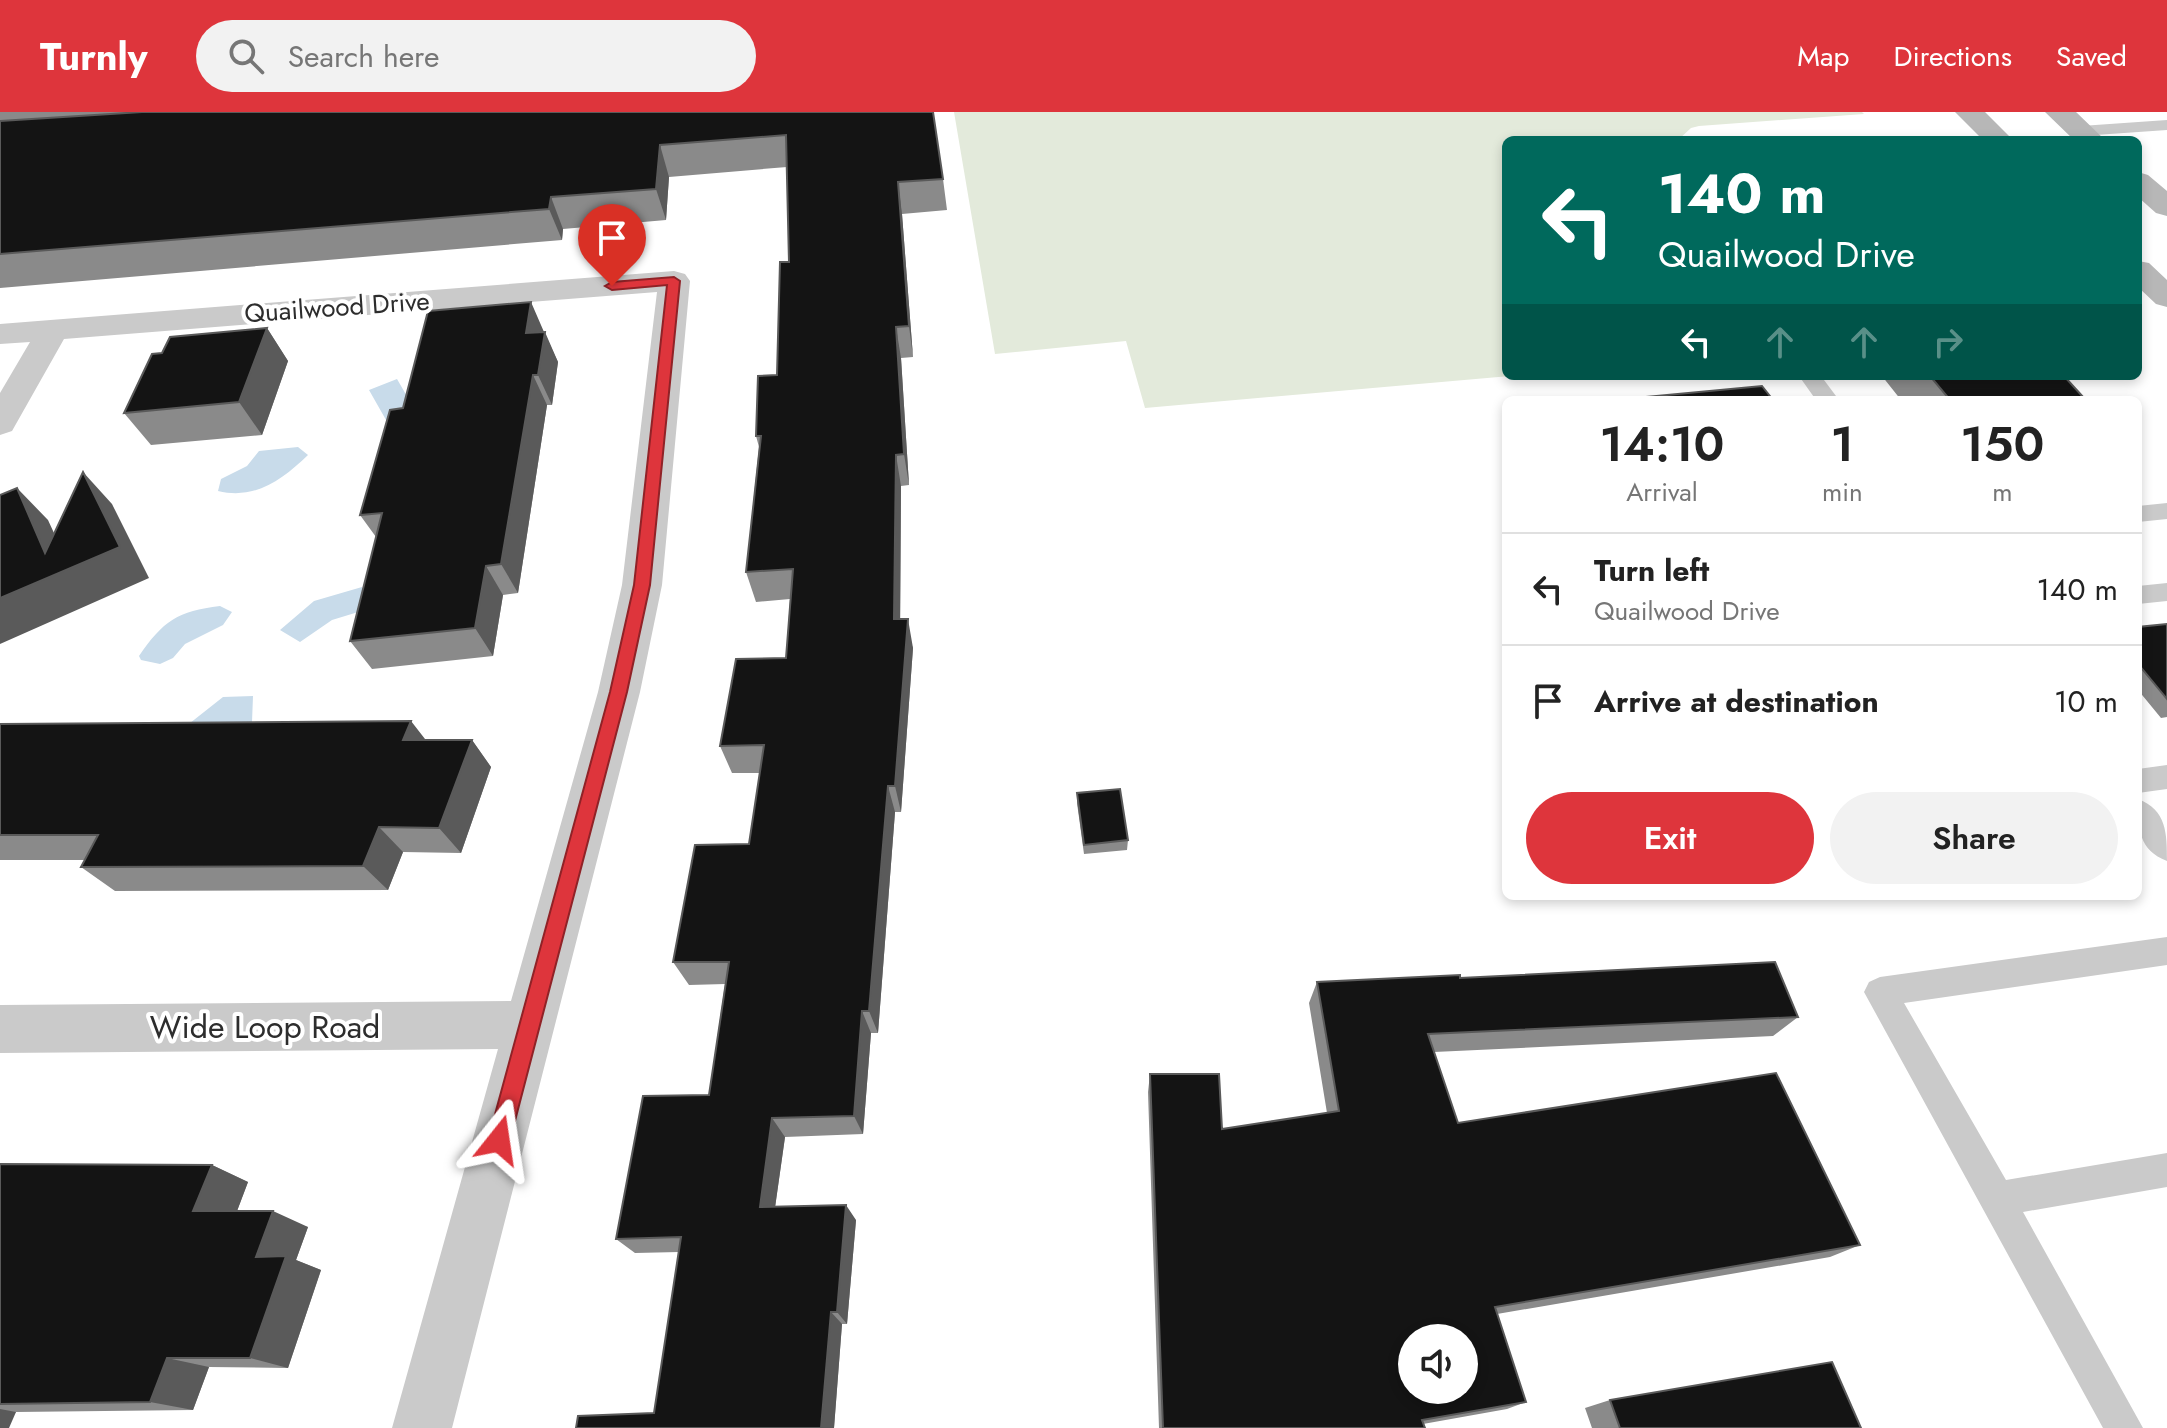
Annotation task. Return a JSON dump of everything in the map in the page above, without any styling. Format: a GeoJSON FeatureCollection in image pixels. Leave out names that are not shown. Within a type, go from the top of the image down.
{"type":"FeatureCollection","features":[{"type":"Feature","properties":{"kind":"main road"},"geometry":{"type":"LineString","coordinates":[[1969,112],[1995,136]]}},
{"type":"Feature","properties":{"kind":"main road"},"geometry":{"type":"LineString","coordinates":[[2059,112],[2086,136]]}},
{"type":"Feature","properties":{"kind":"main road"},"geometry":{"type":"LineString","coordinates":[[2142,185],[2167,207]]}},
{"type":"Feature","properties":{"kind":"main road"},"geometry":{"type":"LineString","coordinates":[[2142,274],[2167,297]]}},
{"type":"Feature","properties":{"kind":"street","name":"Quailwood Drive"},"geometry":{"type":"LineString","coordinates":[[0,334],[674,281],[642,585],[619,692],[529,1025]]}},
{"type":"Feature","properties":{"kind":"street"},"geometry":{"type":"LineString","coordinates":[[0,423],[53,330]]}},
{"type":"Feature","properties":{"kind":"street"},"geometry":{"type":"LineString","coordinates":[[422,1428],[529,1025]]}},
{"type":"Feature","properties":{"kind":"street","name":"Wide Loop Road"},"geometry":{"type":"LineString","coordinates":[[0,1029],[529,1025]]}},
{"type":"Feature","properties":{"kind":"lane"},"geometry":{"type":"LineString","coordinates":[[2086,136],[2167,125]]}},
{"type":"Feature","properties":{"kind":"lane"},"geometry":{"type":"LineString","coordinates":[[2142,514],[2167,511]]}},
{"type":"Feature","properties":{"kind":"lane"},"geometry":{"type":"LineString","coordinates":[[2142,595],[2167,592]]}},
{"type":"Feature","properties":{"kind":"lane"},"geometry":{"type":"LineString","coordinates":[[2142,780],[2167,777]]}},
{"type":"Feature","properties":{"kind":"lane"},"geometry":{"type":"LineString","coordinates":[[2142,816],[2167,848]]}},
{"type":"Feature","properties":{"kind":"lane"},"geometry":{"type":"LineString","coordinates":[[2124,1428],[1880,992],[2167,951]]}},
{"type":"Feature","properties":{"kind":"lane"},"geometry":{"type":"LineString","coordinates":[[1997,1199],[2167,1170]]}},
{"type":"Feature","properties":{"kind":"green space"},"geometry":{"type":"Polygon","coordinates":[[[954,112],[1864,114],[1699,126],[1691,128],[1682,136],[1502,136],[1502,377],[1145,408],[1126,341],[995,354],[954,112]]]}},
{"type":"Feature","properties":{"kind":"water"},"geometry":{"type":"Polygon","coordinates":[[[397,379],[419,417],[390,427],[369,390],[397,379]]]}},
{"type":"Feature","properties":{"kind":"water"},"geometry":{"type":"Polygon","coordinates":[[[298,447],[308,455],[278,480],[244,493],[218,491],[221,479],[247,466],[259,451],[298,447]]]}},
{"type":"Feature","properties":{"kind":"water"},"geometry":{"type":"Polygon","coordinates":[[[362,587],[368,609],[332,620],[300,642],[280,630],[314,601],[362,587]]]}},
{"type":"Feature","properties":{"kind":"water"},"geometry":{"type":"Polygon","coordinates":[[[220,606],[232,612],[223,625],[185,644],[173,658],[160,664],[141,660],[139,656],[164,626],[193,611],[220,606]]]}},
{"type":"Feature","properties":{"kind":"water"},"geometry":{"type":"Polygon","coordinates":[[[253,696],[252,722],[233,737],[166,742],[223,697],[253,696]]]}},
{"type":"Feature","properties":{"kind":"building"},"geometry":{"type":"Polygon","coordinates":[[[142,112],[933,112],[943,179],[898,182],[909,326],[896,327],[904,454],[896,455],[894,619],[908,619],[895,786],[888,786],[869,1011],[862,1011],[854,1116],[772,1118],[760,1207],[846,1205],[837,1312],[831,1312],[821,1428],[576,1428],[578,1416],[654,1413],[681,1237],[616,1239],[643,1096],[709,1095],[729,962],[673,962],[695,845],[749,844],[764,745],[720,746],[736,659],[786,658],[793,569],[746,572],[761,436],[756,436],[758,376],[777,375],[780,262],[789,262],[786,135],[660,145],[656,189],[551,197],[549,209],[0,254],[0,121],[142,112]]]}},
{"type":"Feature","properties":{"kind":"building"},"geometry":{"type":"Polygon","coordinates":[[[531,302],[526,333],[545,332],[538,375],[533,375],[501,564],[486,566],[475,628],[350,641],[382,513],[360,515],[390,410],[403,408],[428,311],[531,302]]]}},
{"type":"Feature","properties":{"kind":"building"},"geometry":{"type":"Polygon","coordinates":[[[267,328],[239,402],[124,413],[152,354],[162,353],[170,337],[267,328]]]}},
{"type":"Feature","properties":{"kind":"building"},"geometry":{"type":"Polygon","coordinates":[[[1933,380],[2068,380],[2082,396],[1947,396],[1933,380]]]}},
{"type":"Feature","properties":{"kind":"building"},"geometry":{"type":"Polygon","coordinates":[[[1762,386],[1770,396],[1656,396],[1762,386]]]}},
{"type":"Feature","properties":{"kind":"building"},"geometry":{"type":"Polygon","coordinates":[[[83,472],[120,547],[0,598],[0,495],[17,488],[45,553],[83,472]]]}},
{"type":"Feature","properties":{"kind":"building"},"geometry":{"type":"Polygon","coordinates":[[[2167,624],[2167,699],[2142,669],[2142,627],[2167,624]]]}},
{"type":"Feature","properties":{"kind":"building"},"geometry":{"type":"Polygon","coordinates":[[[411,721],[403,740],[472,740],[439,828],[379,827],[363,866],[81,867],[98,835],[0,835],[0,724],[411,721]]]}},
{"type":"Feature","properties":{"kind":"building"},"geometry":{"type":"Polygon","coordinates":[[[1120,789],[1128,840],[1084,845],[1077,793],[1120,789]]]}},
{"type":"Feature","properties":{"kind":"building"},"geometry":{"type":"Polygon","coordinates":[[[1775,962],[1798,1017],[1428,1034],[1458,1123],[1776,1073],[1860,1245],[1495,1307],[1526,1402],[1422,1420],[1425,1428],[1163,1428],[1150,1074],[1219,1074],[1222,1129],[1339,1111],[1317,982],[1460,975],[1460,978],[1775,962]]]}},
{"type":"Feature","properties":{"kind":"building"},"geometry":{"type":"Polygon","coordinates":[[[0,1164],[212,1165],[193,1211],[273,1211],[256,1257],[286,1256],[250,1358],[167,1358],[150,1402],[0,1404],[0,1164]]]}},
{"type":"Feature","properties":{"kind":"building"},"geometry":{"type":"Polygon","coordinates":[[[1832,1362],[1861,1428],[1620,1428],[1610,1400],[1832,1362]]]}},
{"type":"Feature","properties":{"kind":"route"},"geometry":{"type":"LineString","coordinates":[[499,1140],[619,692],[642,585],[674,281],[612,286]]}}]}
